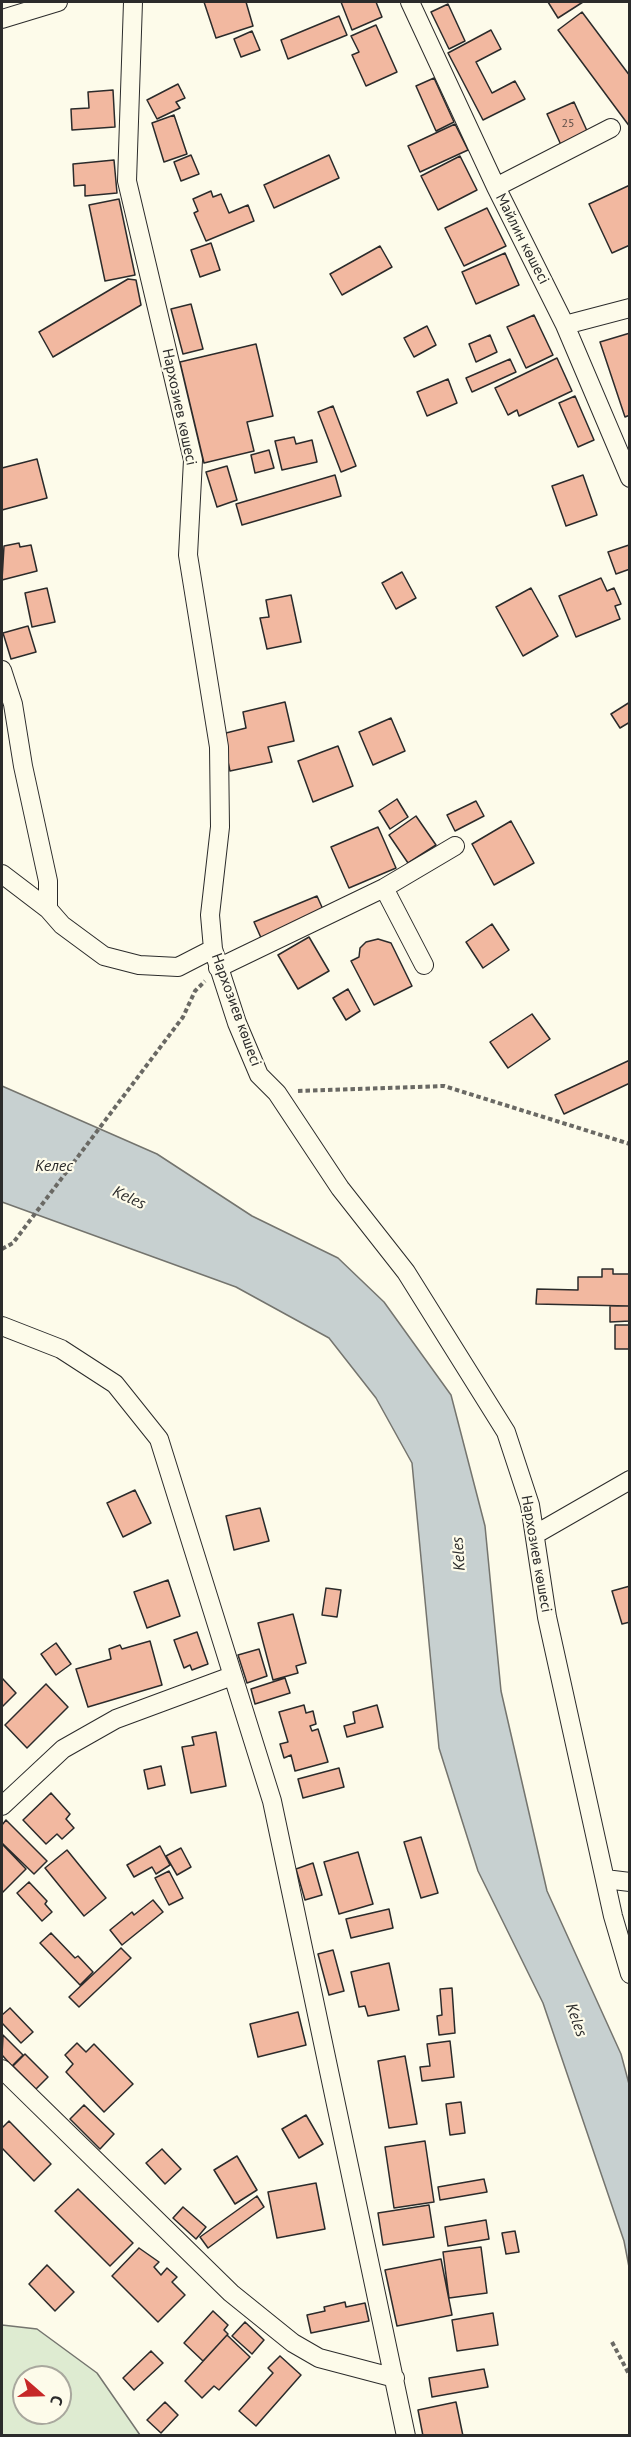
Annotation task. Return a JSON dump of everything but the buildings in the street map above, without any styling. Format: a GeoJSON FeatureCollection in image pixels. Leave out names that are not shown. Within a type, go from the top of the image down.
{"type":"FeatureCollection","features":[{"type":"Feature","properties":{"kind":"street"},"geometry":{"type":"LineString","coordinates":[[2,19],[58,2]]}},
{"type":"Feature","properties":{"kind":"street","name":"Нархозиев көшесі"},"geometry":{"type":"LineString","coordinates":[[133,2],[127,181],[193,460],[188,555],[219,747],[220,827],[210,915],[213,949],[218,968],[259,1075],[277,1093],[340,1188],[406,1272],[506,1432],[531,1505],[547,1617],[605,1880],[630,1974]]}},
{"type":"Feature","properties":{"kind":"street","name":"Майлин көшесі"},"geometry":{"type":"LineString","coordinates":[[410,2],[496,187],[566,325],[630,478]]}},
{"type":"Feature","properties":{"kind":"street"},"geometry":{"type":"LineString","coordinates":[[496,187],[611,128]]}},
{"type":"Feature","properties":{"kind":"street"},"geometry":{"type":"LineString","coordinates":[[566,325],[630,308]]}},
{"type":"Feature","properties":{"kind":"street"},"geometry":{"type":"LineString","coordinates":[[2,670],[13,704],[23,766],[46,870],[48,909]]}},
{"type":"Feature","properties":{"kind":"street"},"geometry":{"type":"LineString","coordinates":[[218,968],[384,888],[455,846]]}},
{"type":"Feature","properties":{"kind":"street"},"geometry":{"type":"LineString","coordinates":[[2,874],[48,909],[62,925],[104,956],[139,965],[178,967],[213,949]]}},
{"type":"Feature","properties":{"kind":"street"},"geometry":{"type":"LineString","coordinates":[[384,888],[424,965]]}},
{"type":"Feature","properties":{"kind":"street"},"geometry":{"type":"LineString","coordinates":[[2,1326],[61,1349],[115,1384],[159,1439],[272,1801],[406,2436]]}},
{"type":"Feature","properties":{"kind":"street"},"geometry":{"type":"LineString","coordinates":[[536,1534],[630,1480]]}},
{"type":"Feature","properties":{"kind":"street"},"geometry":{"type":"LineString","coordinates":[[2,1806],[63,1749],[107,1724],[232,1676]]}},
{"type":"Feature","properties":{"kind":"street"},"geometry":{"type":"LineString","coordinates":[[605,1880],[630,1882]]}},
{"type":"Feature","properties":{"kind":"street"},"geometry":{"type":"LineString","coordinates":[[2,2069],[231,2293],[294,2343],[319,2358],[395,2378]]}},
{"type":"Feature","properties":{"kind":"path"},"geometry":{"type":"LineString","coordinates":[[2,1249],[13,1243],[121,1096],[183,1017],[195,991],[218,968]]}},
{"type":"Feature","properties":{"kind":"path"},"geometry":{"type":"LineString","coordinates":[[277,1093],[332,1088],[444,1086],[630,1144]]}},
{"type":"Feature","properties":{"kind":"path"},"geometry":{"type":"LineString","coordinates":[[612,2342],[630,2376]]}},
{"type":"Feature","properties":{"kind":"green space"},"geometry":{"type":"Polygon","coordinates":[[[2,2325],[37,2329],[97,2373],[140,2435],[2,2435],[2,2325]]]}},
{"type":"Feature","properties":{"kind":"water","name":"Келес"},"geometry":{"type":"Polygon","coordinates":[[[2,1086],[157,1154],[252,1216],[338,1258],[384,1302],[451,1395],[485,1526],[501,1691],[547,1891],[621,2054],[629,2084],[629,2267],[624,2241],[543,2003],[478,1871],[439,1748],[412,1463],[376,1398],[329,1338],[236,1287],[2,1202],[2,1086]]]}},
{"type":"Feature","properties":{"kind":"water label","name":"Keles"},"geometry":{"type":"Point","coordinates":[129,1198]}},
{"type":"Feature","properties":{"kind":"water label","name":"Keles"},"geometry":{"type":"Point","coordinates":[459,1554]}},
{"type":"Feature","properties":{"kind":"water label","name":"Keles"},"geometry":{"type":"Point","coordinates":[576,2020]}}]}
